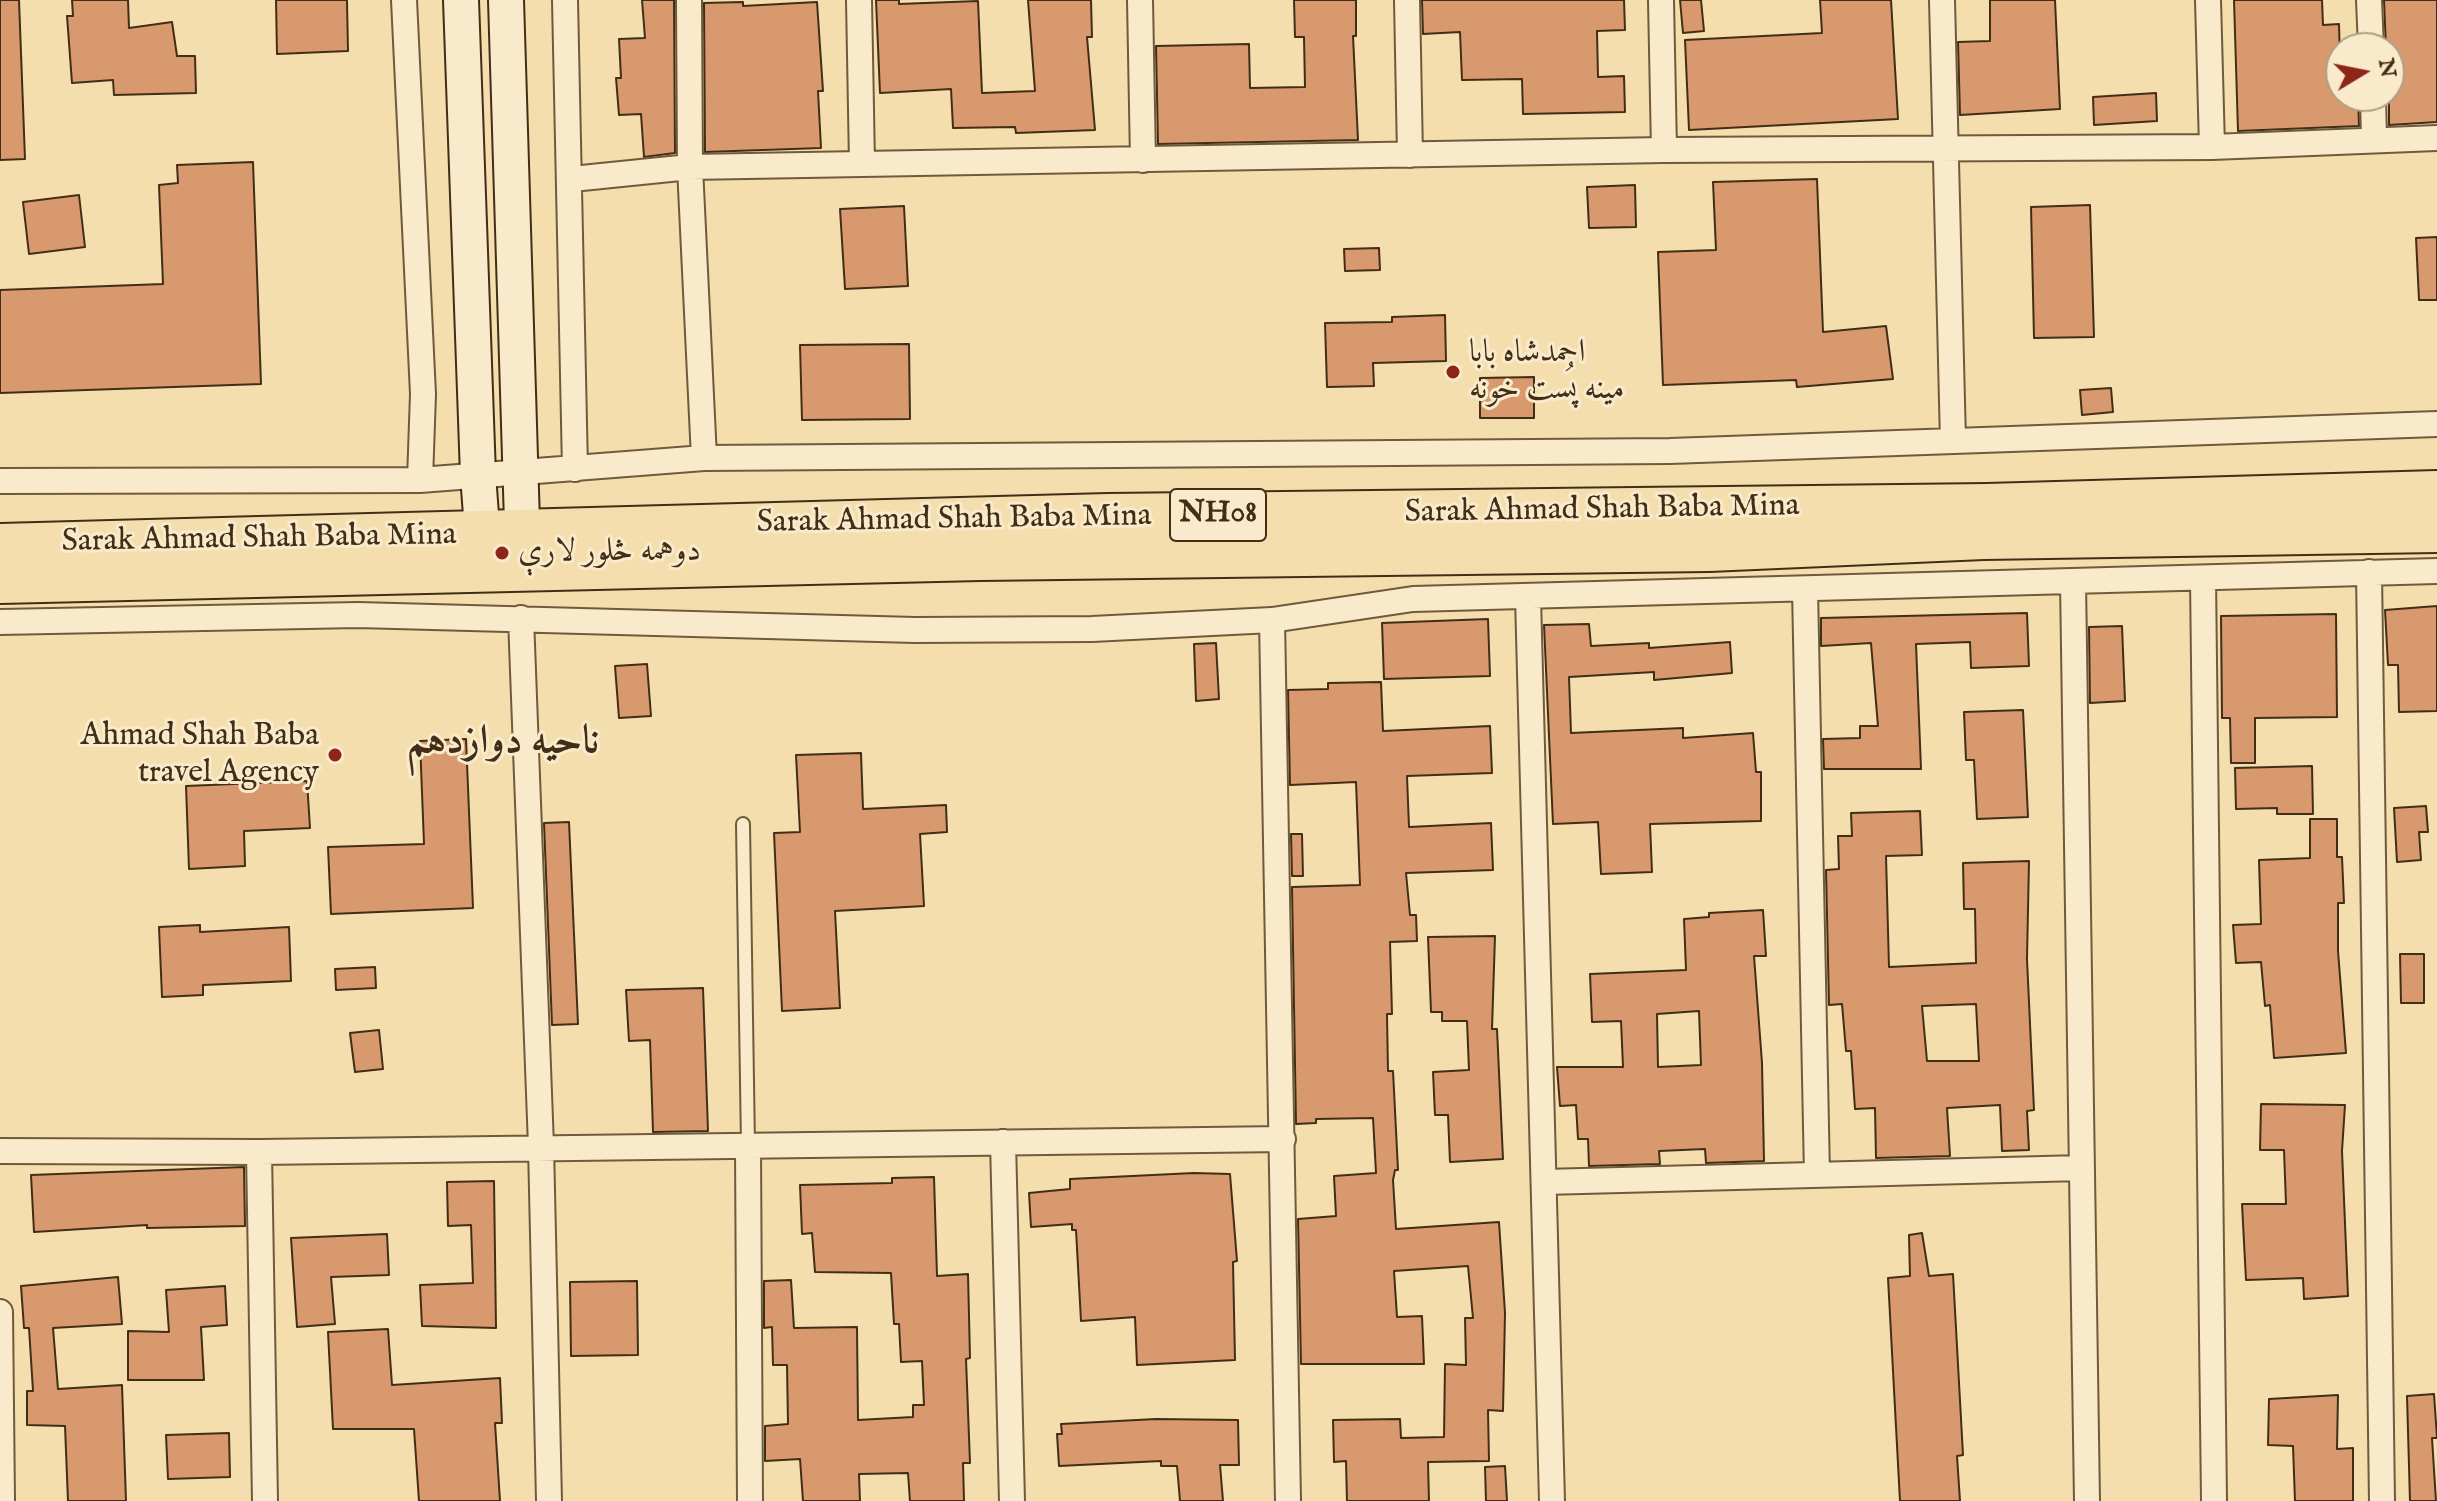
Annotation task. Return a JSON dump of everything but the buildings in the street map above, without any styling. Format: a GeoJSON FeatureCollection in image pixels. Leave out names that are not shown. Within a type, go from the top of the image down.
{"type":"FeatureCollection","features":[{"type":"Feature","properties":{"kind":"highway","name":"Sarak Ahmad Shah Baba Mina"},"geometry":{"type":"LineString","coordinates":[[0,546],[503,550],[1108,516],[1987,506],[2437,493]]}},
{"type":"Feature","properties":{"kind":"highway","name":"NH08"},"geometry":{"type":"LineString","coordinates":[[0,581],[503,550],[1709,549],[1983,537],[2437,530]]}},
{"type":"Feature","properties":{"kind":"main road"},"geometry":{"type":"LineString","coordinates":[[461,0],[478,475],[503,550]]}},
{"type":"Feature","properties":{"kind":"main road"},"geometry":{"type":"LineString","coordinates":[[503,550],[518,473],[506,0]]}},
{"type":"Feature","properties":{"kind":"street"},"geometry":{"type":"LineString","coordinates":[[404,0],[423,394],[420,480]]}},
{"type":"Feature","properties":{"kind":"street"},"geometry":{"type":"LineString","coordinates":[[565,0],[572,179],[575,469]]}},
{"type":"Feature","properties":{"kind":"street"},"geometry":{"type":"LineString","coordinates":[[689,0],[690,167],[704,458]]}},
{"type":"Feature","properties":{"kind":"street"},"geometry":{"type":"LineString","coordinates":[[859,0],[862,164]]}},
{"type":"Feature","properties":{"kind":"street"},"geometry":{"type":"LineString","coordinates":[[1140,0],[1143,160]]}},
{"type":"Feature","properties":{"kind":"street"},"geometry":{"type":"LineString","coordinates":[[1407,0],[1410,155]]}},
{"type":"Feature","properties":{"kind":"street"},"geometry":{"type":"LineString","coordinates":[[1661,0],[1664,150]]}},
{"type":"Feature","properties":{"kind":"street"},"geometry":{"type":"LineString","coordinates":[[1942,0],[1953,441]]}},
{"type":"Feature","properties":{"kind":"street"},"geometry":{"type":"LineString","coordinates":[[2208,0],[2212,147]]}},
{"type":"Feature","properties":{"kind":"street"},"geometry":{"type":"LineString","coordinates":[[2369,0],[2370,32]]}},
{"type":"Feature","properties":{"kind":"street"},"geometry":{"type":"LineString","coordinates":[[2373,112],[2374,140]]}},
{"type":"Feature","properties":{"kind":"street"},"geometry":{"type":"LineString","coordinates":[[572,179],[690,167],[1664,150],[2212,147],[2437,138]]}},
{"type":"Feature","properties":{"kind":"street"},"geometry":{"type":"LineString","coordinates":[[0,481],[420,480],[704,458],[1670,451],[2437,424]]}},
{"type":"Feature","properties":{"kind":"street"},"geometry":{"type":"LineString","coordinates":[[0,622],[358,615],[915,630],[1092,629],[1272,620],[1413,599],[2437,571]]}},
{"type":"Feature","properties":{"kind":"street"},"geometry":{"type":"LineString","coordinates":[[2369,572],[2382,1501]]}},
{"type":"Feature","properties":{"kind":"street"},"geometry":{"type":"LineString","coordinates":[[2203,578],[2214,1501]]}},
{"type":"Feature","properties":{"kind":"street"},"geometry":{"type":"LineString","coordinates":[[2073,582],[2087,1501]]}},
{"type":"Feature","properties":{"kind":"street"},"geometry":{"type":"LineString","coordinates":[[1805,589],[1817,1175]]}},
{"type":"Feature","properties":{"kind":"street"},"geometry":{"type":"LineString","coordinates":[[1528,597],[1552,1501]]}},
{"type":"Feature","properties":{"kind":"street"},"geometry":{"type":"LineString","coordinates":[[521,618],[541,1146],[549,1501]]}},
{"type":"Feature","properties":{"kind":"street"},"geometry":{"type":"LineString","coordinates":[[1272,620],[1288,1501]]}},
{"type":"Feature","properties":{"kind":"street"},"geometry":{"type":"LineString","coordinates":[[0,1151],[259,1152],[541,1146],[1283,1139]]}},
{"type":"Feature","properties":{"kind":"street"},"geometry":{"type":"LineString","coordinates":[[1003,1142],[1012,1501]]}},
{"type":"Feature","properties":{"kind":"street"},"geometry":{"type":"LineString","coordinates":[[748,1146],[750,1501]]}},
{"type":"Feature","properties":{"kind":"street"},"geometry":{"type":"LineString","coordinates":[[259,1152],[265,1501]]}},
{"type":"Feature","properties":{"kind":"street"},"geometry":{"type":"LineString","coordinates":[[1544,1182],[2081,1168]]}},
{"type":"Feature","properties":{"kind":"street"},"geometry":{"type":"LineString","coordinates":[[0,1312],[2,1501]]}},
{"type":"Feature","properties":{"kind":"lane"},"geometry":{"type":"LineString","coordinates":[[743,824],[748,1146]]}},
{"type":"Feature","properties":{"kind":"place","name":"احمدشاه بابا مینه پُست خونه"},"geometry":{"type":"Point","coordinates":[1453,372]}},
{"type":"Feature","properties":{"kind":"place","name":"دوهمه څلور لارې"},"geometry":{"type":"Point","coordinates":[502,553]}},
{"type":"Feature","properties":{"kind":"place","name":"Ahmad Shah Baba travel Agency"},"geometry":{"type":"Point","coordinates":[335,755]}},
{"type":"Feature","properties":{"kind":"district","name":"ناحیه دوازدهم"},"geometry":{"type":"Point","coordinates":[503,744]}}]}
